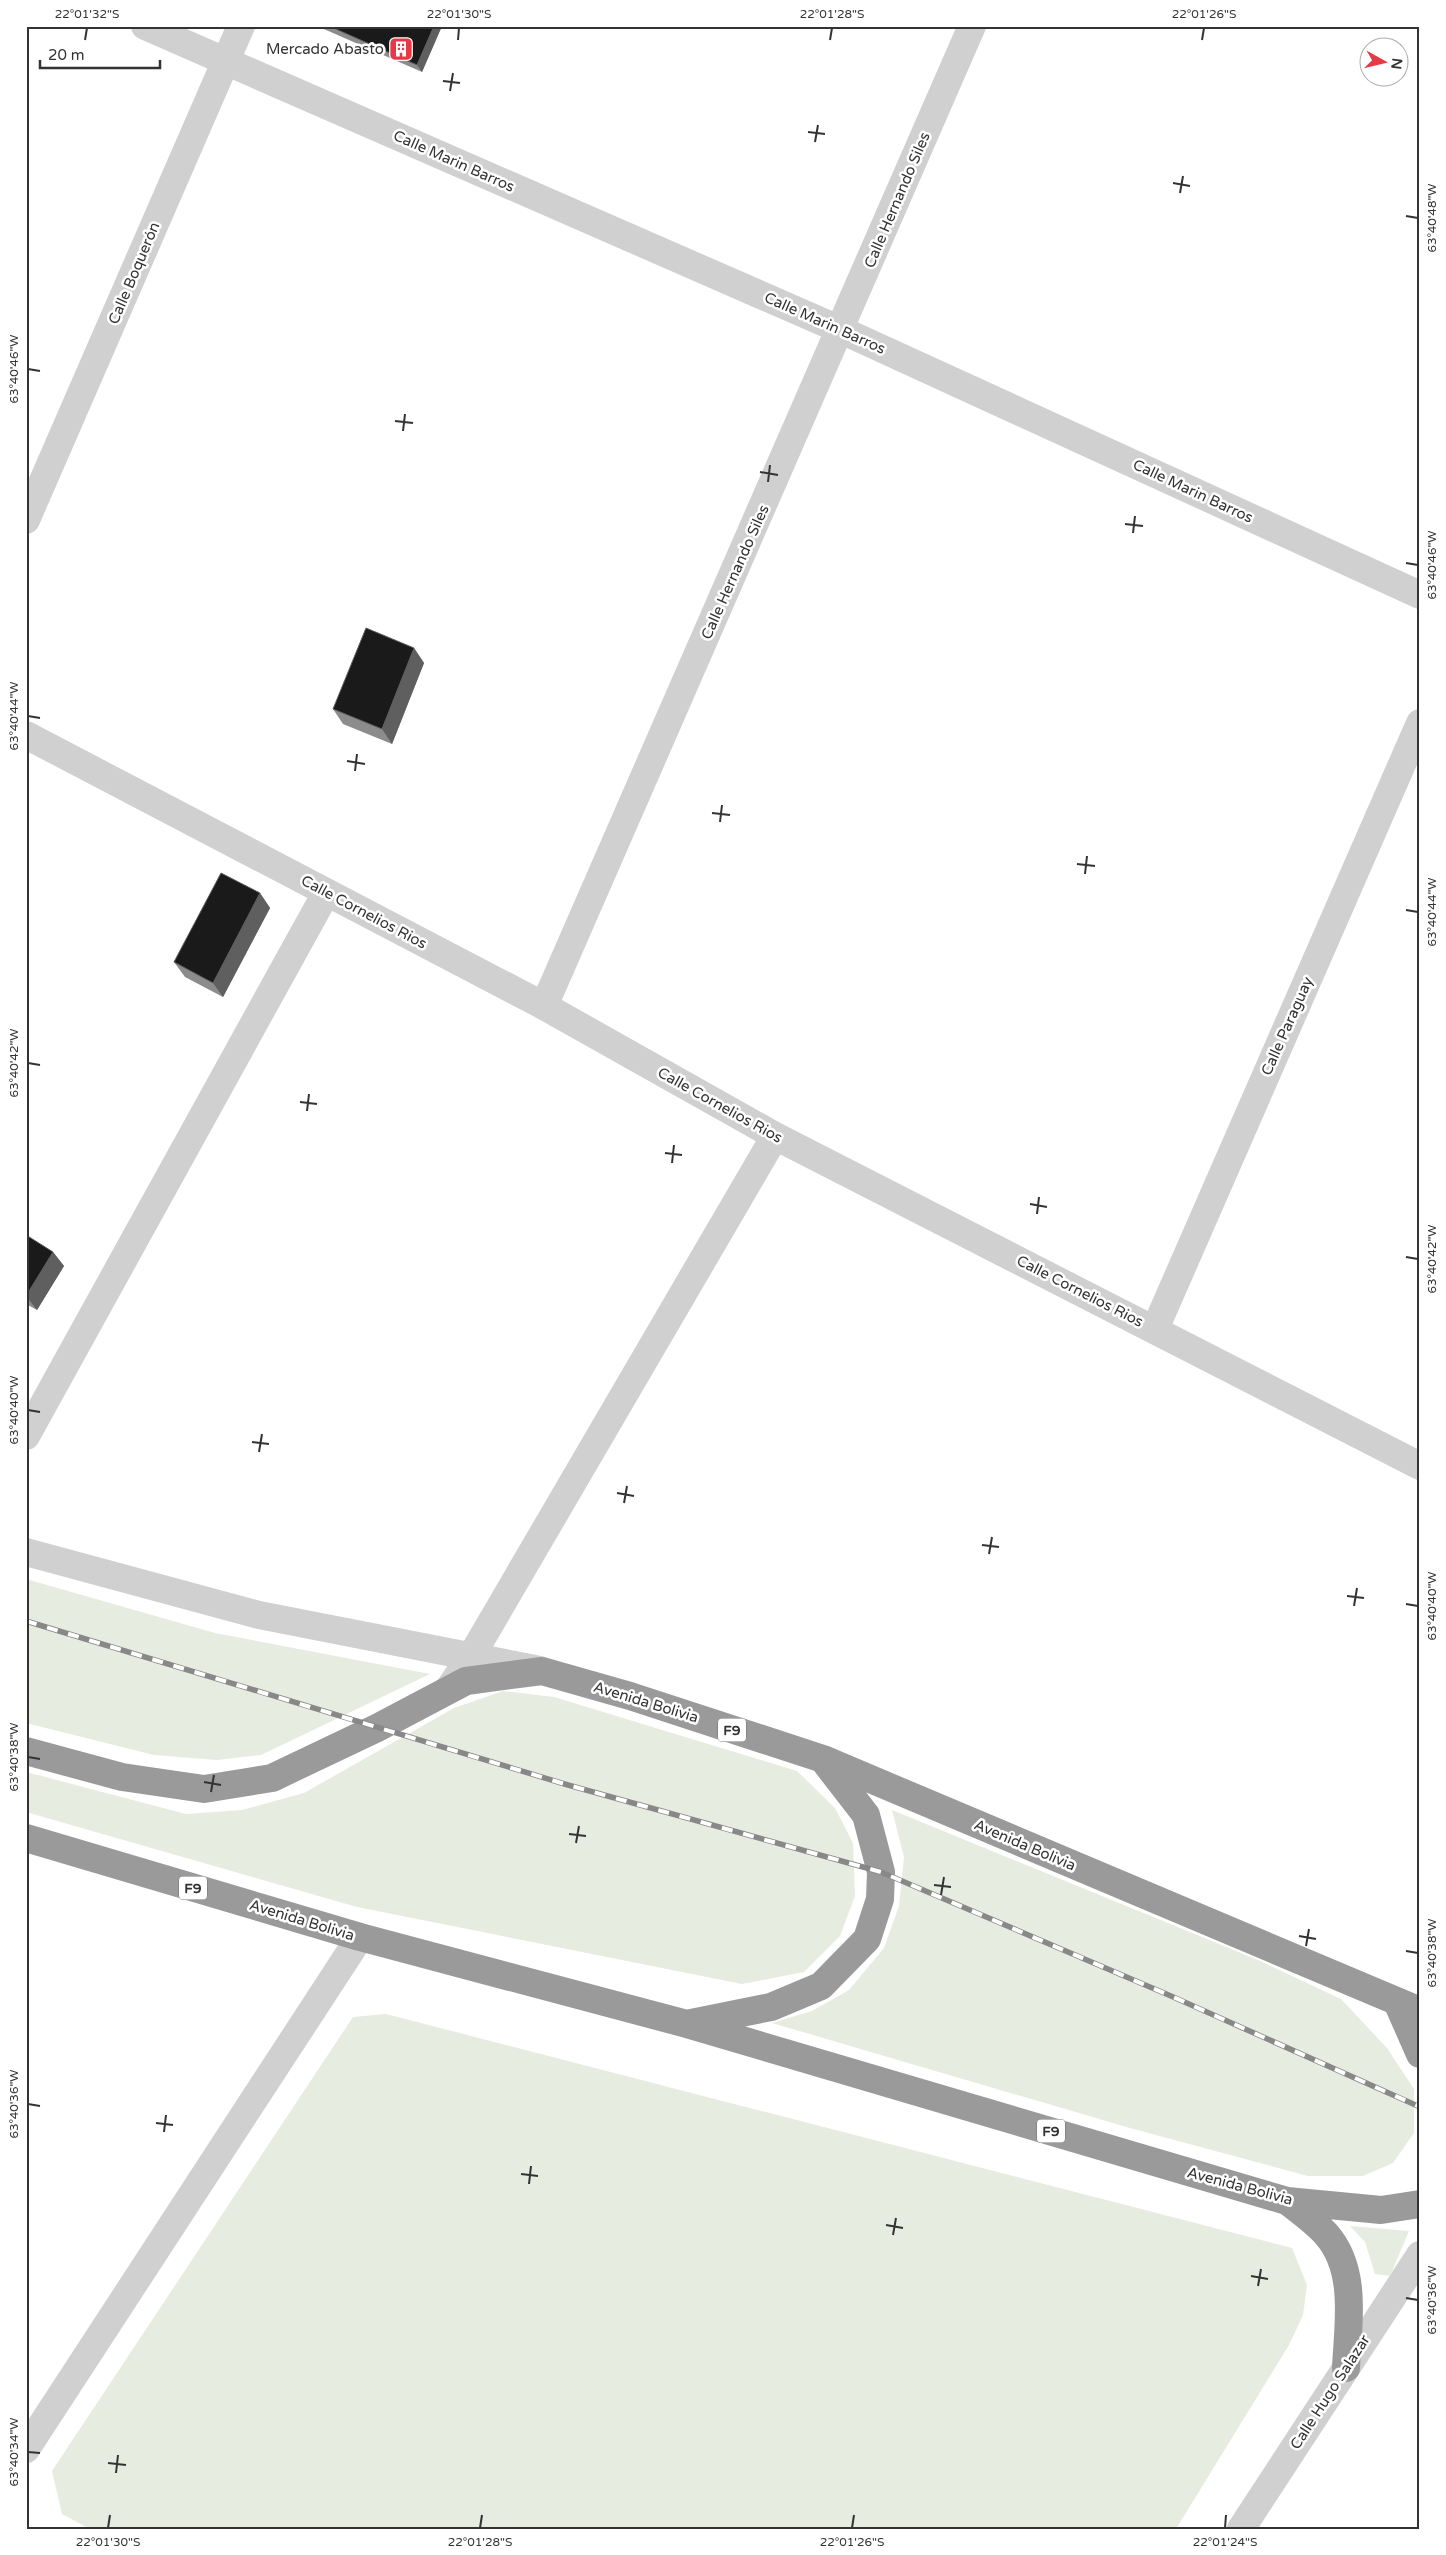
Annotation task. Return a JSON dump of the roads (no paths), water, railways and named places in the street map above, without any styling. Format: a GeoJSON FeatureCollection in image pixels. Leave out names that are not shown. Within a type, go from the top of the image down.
{"type":"FeatureCollection","features":[{"type":"Feature","properties":{"kind":"highway","name":"Avenida Bolivia"},"geometry":{"type":"LineString","coordinates":[[26,1751],[122,1777],[204,1789],[272,1778],[377,1728],[466,1680],[542,1671],[630,1696],[823,1759],[1409,2008]]}},
{"type":"Feature","properties":{"kind":"highway"},"geometry":{"type":"LineString","coordinates":[[687,2024],[771,2007],[821,1986],[867,1939],[880,1899],[881,1872],[866,1815],[823,1759]]}},
{"type":"Feature","properties":{"kind":"highway","name":"Avenida Bolivia"},"geometry":{"type":"LineString","coordinates":[[26,1838],[360,1937],[687,2024],[1288,2201],[1381,2210],[1420,2204]]}},
{"type":"Feature","properties":{"kind":"highway"},"geometry":{"type":"LineString","coordinates":[[1409,2008],[1420,2054]]}},
{"type":"Feature","properties":{"kind":"highway"},"geometry":{"type":"LineString","coordinates":[[1288,2201],[1326,2234],[1344,2263],[1349,2292],[1346,2368]]}},
{"type":"Feature","properties":{"kind":"street","name":"Calle Marin Barros"},"geometry":{"type":"LineString","coordinates":[[145,26],[841,330],[1420,595]]}},
{"type":"Feature","properties":{"kind":"street","name":"Calle Boquerón"},"geometry":{"type":"LineString","coordinates":[[26,520],[241,26]]}},
{"type":"Feature","properties":{"kind":"street","name":"Calle Hernando Siles"},"geometry":{"type":"LineString","coordinates":[[544,1006],[841,330],[972,26]]}},
{"type":"Feature","properties":{"kind":"street","name":"Calle Paraguay"},"geometry":{"type":"LineString","coordinates":[[1155,1329],[1420,723]]}},
{"type":"Feature","properties":{"kind":"street","name":"Calle Cornelios Rios"},"geometry":{"type":"LineString","coordinates":[[26,735],[544,1006],[774,1136],[1420,1466]]}},
{"type":"Feature","properties":{"kind":"street"},"geometry":{"type":"LineString","coordinates":[[26,1436],[326,893]]}},
{"type":"Feature","properties":{"kind":"street"},"geometry":{"type":"LineString","coordinates":[[448,1690],[472,1655],[774,1136]]}},
{"type":"Feature","properties":{"kind":"street"},"geometry":{"type":"LineString","coordinates":[[26,1552],[259,1615],[472,1655],[542,1671]]}},
{"type":"Feature","properties":{"kind":"street"},"geometry":{"type":"LineString","coordinates":[[26,2449],[360,1937]]}},
{"type":"Feature","properties":{"kind":"street","name":"Calle Hugo Salazar"},"geometry":{"type":"LineString","coordinates":[[1241,2529],[1420,2255]]}},
{"type":"Feature","properties":{"kind":"railway"},"geometry":{"type":"LineString","coordinates":[[26,1621],[568,1785],[881,1872],[1171,1996],[1420,2107]]}},
{"type":"Feature","properties":{"kind":"place","name":"Mercado Abasto"},"geometry":{"type":"Point","coordinates":[401,49]}}]}
